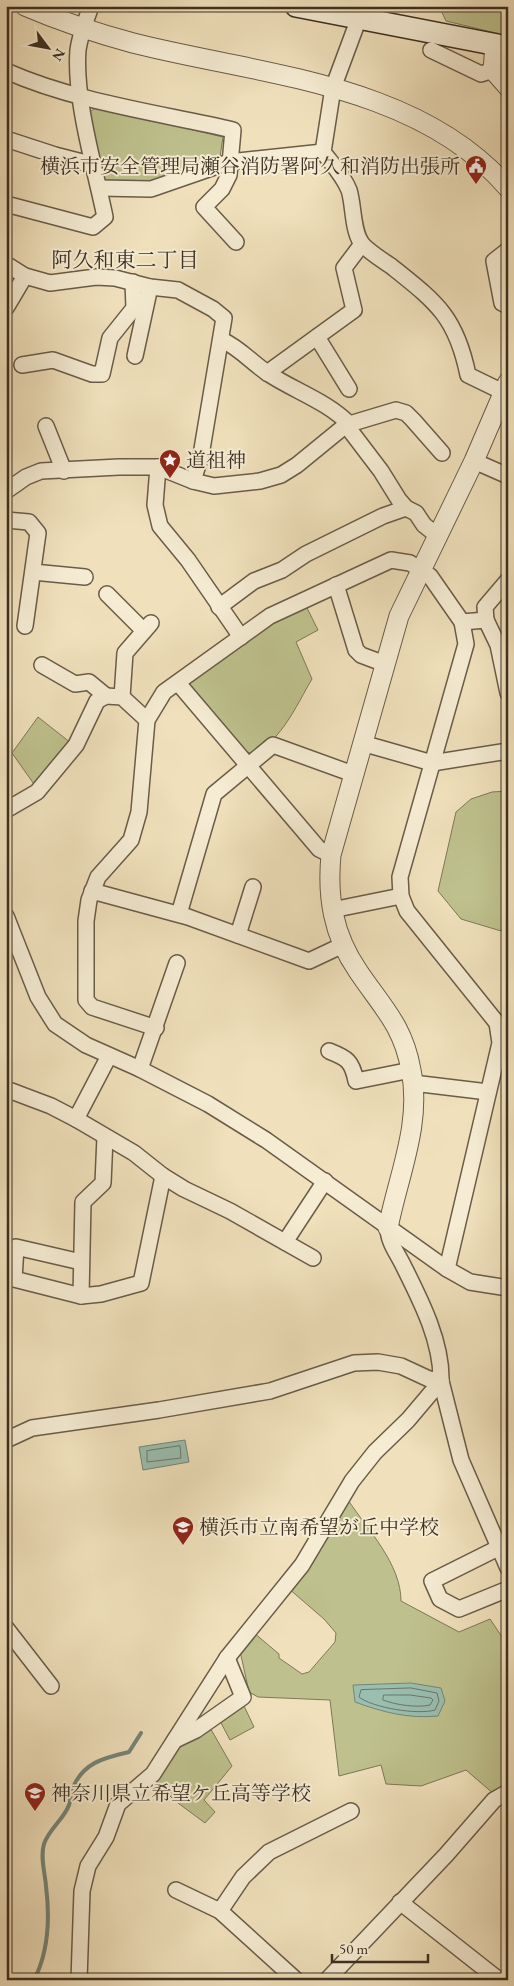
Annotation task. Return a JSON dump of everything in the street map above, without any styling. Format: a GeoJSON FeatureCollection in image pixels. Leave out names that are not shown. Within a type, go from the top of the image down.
{"type":"FeatureCollection","features":[{"type":"Feature","properties":{"kind":"main road"},"geometry":{"type":"LineString","coordinates":[[296,6],[357,14],[501,46]]}},
{"type":"Feature","properties":{"kind":"street"},"geometry":{"type":"LineString","coordinates":[[26,6],[83,28],[133,43],[332,88],[380,102],[437,128],[468,149],[508,188]]}},
{"type":"Feature","properties":{"kind":"street"},"geometry":{"type":"LineString","coordinates":[[6,204],[25,211],[93,227],[105,217],[81,96],[78,66],[78,48],[91,6]]}},
{"type":"Feature","properties":{"kind":"street"},"geometry":{"type":"LineString","coordinates":[[357,14],[332,88],[322,152],[341,176],[349,191],[353,216],[362,244],[436,303],[451,322],[468,375],[506,386],[474,461],[399,616],[331,855],[329,878],[332,910],[344,945],[357,970],[397,1026],[412,1077],[412,1130],[388,1228],[388,1236],[429,1325],[441,1368],[441,1381],[461,1460],[508,1568]]}},
{"type":"Feature","properties":{"kind":"street"},"geometry":{"type":"LineString","coordinates":[[493,70],[501,46]]}},
{"type":"Feature","properties":{"kind":"street"},"geometry":{"type":"LineString","coordinates":[[431,50],[481,74],[493,70]]}},
{"type":"Feature","properties":{"kind":"street"},"geometry":{"type":"LineString","coordinates":[[493,70],[508,87]]}},
{"type":"Feature","properties":{"kind":"street"},"geometry":{"type":"LineString","coordinates":[[6,71],[27,80],[81,96],[233,130],[228,176],[222,190],[204,207],[236,242]]}},
{"type":"Feature","properties":{"kind":"street"},"geometry":{"type":"LineString","coordinates":[[6,139],[55,156],[94,165]]}},
{"type":"Feature","properties":{"kind":"street"},"geometry":{"type":"LineString","coordinates":[[99,188],[151,189],[229,162],[322,152]]}},
{"type":"Feature","properties":{"kind":"street"},"geometry":{"type":"LineString","coordinates":[[267,373],[354,310],[344,268],[362,244]]}},
{"type":"Feature","properties":{"kind":"street"},"geometry":{"type":"LineString","coordinates":[[508,250],[494,261],[502,303],[508,306]]}},
{"type":"Feature","properties":{"kind":"street"},"geometry":{"type":"LineString","coordinates":[[6,264],[25,276],[50,283],[96,277],[178,290],[213,309],[224,318],[222,340],[201,455],[193,481]]}},
{"type":"Feature","properties":{"kind":"street"},"geometry":{"type":"LineString","coordinates":[[6,308],[25,276]]}},
{"type":"Feature","properties":{"kind":"street"},"geometry":{"type":"LineString","coordinates":[[22,366],[52,360],[92,374],[102,374],[110,338],[134,308],[133,282]]}},
{"type":"Feature","properties":{"kind":"street"},"geometry":{"type":"LineString","coordinates":[[135,356],[150,287]]}},
{"type":"Feature","properties":{"kind":"street"},"geometry":{"type":"LineString","coordinates":[[317,337],[349,388]]}},
{"type":"Feature","properties":{"kind":"street"},"geometry":{"type":"LineString","coordinates":[[222,340],[231,344],[267,373],[339,413],[406,508],[416,513],[424,525],[438,536]]}},
{"type":"Feature","properties":{"kind":"street"},"geometry":{"type":"LineString","coordinates":[[6,490],[26,477],[41,471],[119,467],[158,467],[193,481],[214,486],[234,486],[281,475],[348,425],[396,410],[406,413],[442,453]]}},
{"type":"Feature","properties":{"kind":"street"},"geometry":{"type":"LineString","coordinates":[[46,426],[64,471]]}},
{"type":"Feature","properties":{"kind":"street"},"geometry":{"type":"LineString","coordinates":[[474,461],[508,476]]}},
{"type":"Feature","properties":{"kind":"street"},"geometry":{"type":"LineString","coordinates":[[158,467],[155,505],[160,526],[188,560],[241,637]]}},
{"type":"Feature","properties":{"kind":"street"},"geometry":{"type":"LineString","coordinates":[[219,607],[254,581],[282,570],[306,554],[382,516],[406,508]]}},
{"type":"Feature","properties":{"kind":"street"},"geometry":{"type":"LineString","coordinates":[[6,520],[29,522],[38,533],[25,626]]}},
{"type":"Feature","properties":{"kind":"street"},"geometry":{"type":"LineString","coordinates":[[156,1028],[92,1007],[86,1000],[86,917],[92,891],[98,877],[131,840],[139,812],[147,720],[164,692],[270,616],[391,560],[410,564],[421,569],[430,576],[462,622],[466,644],[400,877],[401,896],[407,911],[497,1022],[504,1044],[488,1092],[447,1269]]}},
{"type":"Feature","properties":{"kind":"street"},"geometry":{"type":"LineString","coordinates":[[33,572],[85,577]]}},
{"type":"Feature","properties":{"kind":"street"},"geometry":{"type":"LineString","coordinates":[[508,580],[485,607],[486,620],[498,645],[508,693]]}},
{"type":"Feature","properties":{"kind":"street"},"geometry":{"type":"LineString","coordinates":[[336,585],[356,650],[361,655],[385,664]]}},
{"type":"Feature","properties":{"kind":"street"},"geometry":{"type":"LineString","coordinates":[[106,594],[147,627],[124,653],[122,697]]}},
{"type":"Feature","properties":{"kind":"street"},"geometry":{"type":"LineString","coordinates":[[462,622],[486,620]]}},
{"type":"Feature","properties":{"kind":"street"},"geometry":{"type":"LineString","coordinates":[[42,665],[75,684],[89,682],[106,696]]}},
{"type":"Feature","properties":{"kind":"street"},"geometry":{"type":"LineString","coordinates":[[178,683],[319,850],[331,855]]}},
{"type":"Feature","properties":{"kind":"street"},"geometry":{"type":"LineString","coordinates":[[6,810],[37,792],[76,745],[97,701],[106,696],[122,697],[147,720]]}},
{"type":"Feature","properties":{"kind":"street"},"geometry":{"type":"LineString","coordinates":[[362,743],[432,763],[508,751]]}},
{"type":"Feature","properties":{"kind":"street"},"geometry":{"type":"LineString","coordinates":[[179,914],[214,794],[273,745],[353,774]]}},
{"type":"Feature","properties":{"kind":"street"},"geometry":{"type":"LineString","coordinates":[[238,935],[253,887]]}},
{"type":"Feature","properties":{"kind":"street"},"geometry":{"type":"LineString","coordinates":[[92,891],[179,914],[309,961],[344,945]]}},
{"type":"Feature","properties":{"kind":"street"},"geometry":{"type":"LineString","coordinates":[[332,910],[401,896]]}},
{"type":"Feature","properties":{"kind":"street"},"geometry":{"type":"LineString","coordinates":[[6,916],[44,1010],[55,1024],[71,1036],[208,1104],[324,1181],[447,1269],[470,1282],[507,1285]]}},
{"type":"Feature","properties":{"kind":"street"},"geometry":{"type":"LineString","coordinates":[[140,1069],[177,964]]}},
{"type":"Feature","properties":{"kind":"street"},"geometry":{"type":"LineString","coordinates":[[329,1051],[342,1056],[352,1065],[356,1081],[412,1077],[488,1092]]}},
{"type":"Feature","properties":{"kind":"street"},"geometry":{"type":"LineString","coordinates":[[76,1119],[109,1056]]}},
{"type":"Feature","properties":{"kind":"street"},"geometry":{"type":"LineString","coordinates":[[6,1089],[51,1106],[76,1119],[134,1153],[163,1176],[313,1258]]}},
{"type":"Feature","properties":{"kind":"street"},"geometry":{"type":"LineString","coordinates":[[81,1296],[83,1202],[103,1183],[105,1137]]}},
{"type":"Feature","properties":{"kind":"street"},"geometry":{"type":"LineString","coordinates":[[82,1262],[16,1247],[14,1279],[81,1296],[101,1294],[141,1283],[163,1176]]}},
{"type":"Feature","properties":{"kind":"street"},"geometry":{"type":"LineString","coordinates":[[285,1242],[324,1181]]}},
{"type":"Feature","properties":{"kind":"street"},"geometry":{"type":"LineString","coordinates":[[6,1440],[32,1428],[159,1410],[270,1391],[354,1363],[378,1362],[401,1366],[429,1379],[441,1381]]}},
{"type":"Feature","properties":{"kind":"street"},"geometry":{"type":"LineString","coordinates":[[79,1980],[82,1891],[88,1866],[106,1837],[118,1804],[153,1774],[227,1658],[302,1565],[352,1481],[375,1452],[408,1420],[441,1381]]}},
{"type":"Feature","properties":{"kind":"street"},"geometry":{"type":"LineString","coordinates":[[496,1544],[432,1580],[440,1599],[459,1609],[508,1589]]}},
{"type":"Feature","properties":{"kind":"street"},"geometry":{"type":"LineString","coordinates":[[6,1628],[51,1686]]}},
{"type":"Feature","properties":{"kind":"street"},"geometry":{"type":"LineString","coordinates":[[175,1740],[196,1730],[243,1697],[227,1658]]}},
{"type":"Feature","properties":{"kind":"street"},"geometry":{"type":"LineString","coordinates":[[327,1980],[446,1855],[494,1800],[508,1792]]}},
{"type":"Feature","properties":{"kind":"street"},"geometry":{"type":"LineString","coordinates":[[220,1911],[243,1877],[269,1852],[351,1810]]}},
{"type":"Feature","properties":{"kind":"street"},"geometry":{"type":"LineString","coordinates":[[176,1890],[220,1911],[296,1980]]}},
{"type":"Feature","properties":{"kind":"street"},"geometry":{"type":"LineString","coordinates":[[400,1902],[499,1980]]}},
{"type":"Feature","properties":{"kind":"green space"},"geometry":{"type":"Polygon","coordinates":[[[439,6],[508,6],[508,36],[446,21],[439,6]]]}},
{"type":"Feature","properties":{"kind":"green space"},"geometry":{"type":"Polygon","coordinates":[[[96,107],[223,137],[220,157],[147,186],[103,185],[89,113],[96,107]]]}},
{"type":"Feature","properties":{"kind":"green space"},"geometry":{"type":"Polygon","coordinates":[[[306,606],[318,630],[296,642],[312,679],[293,713],[276,736],[267,745],[256,751],[245,753],[211,715],[188,683],[274,621],[306,606]]]}},
{"type":"Feature","properties":{"kind":"green space"},"geometry":{"type":"Polygon","coordinates":[[[38,717],[71,743],[36,787],[12,753],[38,717]]]}},
{"type":"Feature","properties":{"kind":"green space"},"geometry":{"type":"Polygon","coordinates":[[[508,791],[508,917],[501,931],[461,919],[438,891],[456,812],[471,799],[492,792],[508,791]]]}},
{"type":"Feature","properties":{"kind":"green space"},"geometry":{"type":"Polygon","coordinates":[[[348,1500],[374,1535],[390,1561],[400,1587],[401,1601],[459,1632],[490,1619],[508,1646],[508,1787],[495,1795],[466,1770],[421,1786],[386,1784],[381,1765],[339,1776],[330,1700],[258,1697],[249,1692],[240,1651],[253,1632],[279,1654],[279,1658],[302,1674],[309,1672],[335,1642],[336,1633],[324,1619],[288,1588],[348,1500]]]}},
{"type":"Feature","properties":{"kind":"green space"},"geometry":{"type":"Polygon","coordinates":[[[244,1706],[254,1727],[230,1740],[220,1721],[244,1706]]]}},
{"type":"Feature","properties":{"kind":"green space"},"geometry":{"type":"Polygon","coordinates":[[[209,1726],[232,1766],[204,1800],[215,1812],[205,1823],[174,1800],[154,1780],[183,1738],[209,1726]]]}},
{"type":"Feature","properties":{"kind":"water"},"geometry":{"type":"Polygon","coordinates":[[[185,1440],[189,1462],[143,1470],[139,1447],[185,1440]]]}},
{"type":"Feature","properties":{"kind":"water"},"geometry":{"type":"Polygon","coordinates":[[[411,1683],[441,1688],[445,1701],[438,1716],[427,1717],[396,1714],[355,1702],[353,1685],[411,1683]]]}},
{"type":"Feature","properties":{"kind":"waterway"},"geometry":{"type":"LineString","coordinates":[[34,1980],[43,1958],[47,1934],[47,1898],[42,1854],[46,1839],[67,1810],[72,1790],[81,1774],[95,1763],[129,1752],[141,1733]]}},
{"type":"Feature","properties":{"kind":"place","name":"横浜市安全管理局瀬谷消防署阿久和消防出張所"},"geometry":{"type":"Point","coordinates":[476,185]}},
{"type":"Feature","properties":{"kind":"place","name":"道祖神"},"geometry":{"type":"Point","coordinates":[170,479]}},
{"type":"Feature","properties":{"kind":"place","name":"横浜市立南希望が丘中学校"},"geometry":{"type":"Point","coordinates":[183,1546]}},
{"type":"Feature","properties":{"kind":"place","name":"神奈川県立希望ケ丘高等学校"},"geometry":{"type":"Point","coordinates":[35,1812]}},
{"type":"Feature","properties":{"kind":"district","name":"阿久和東二丁目"},"geometry":{"type":"Point","coordinates":[125,260]}}]}
